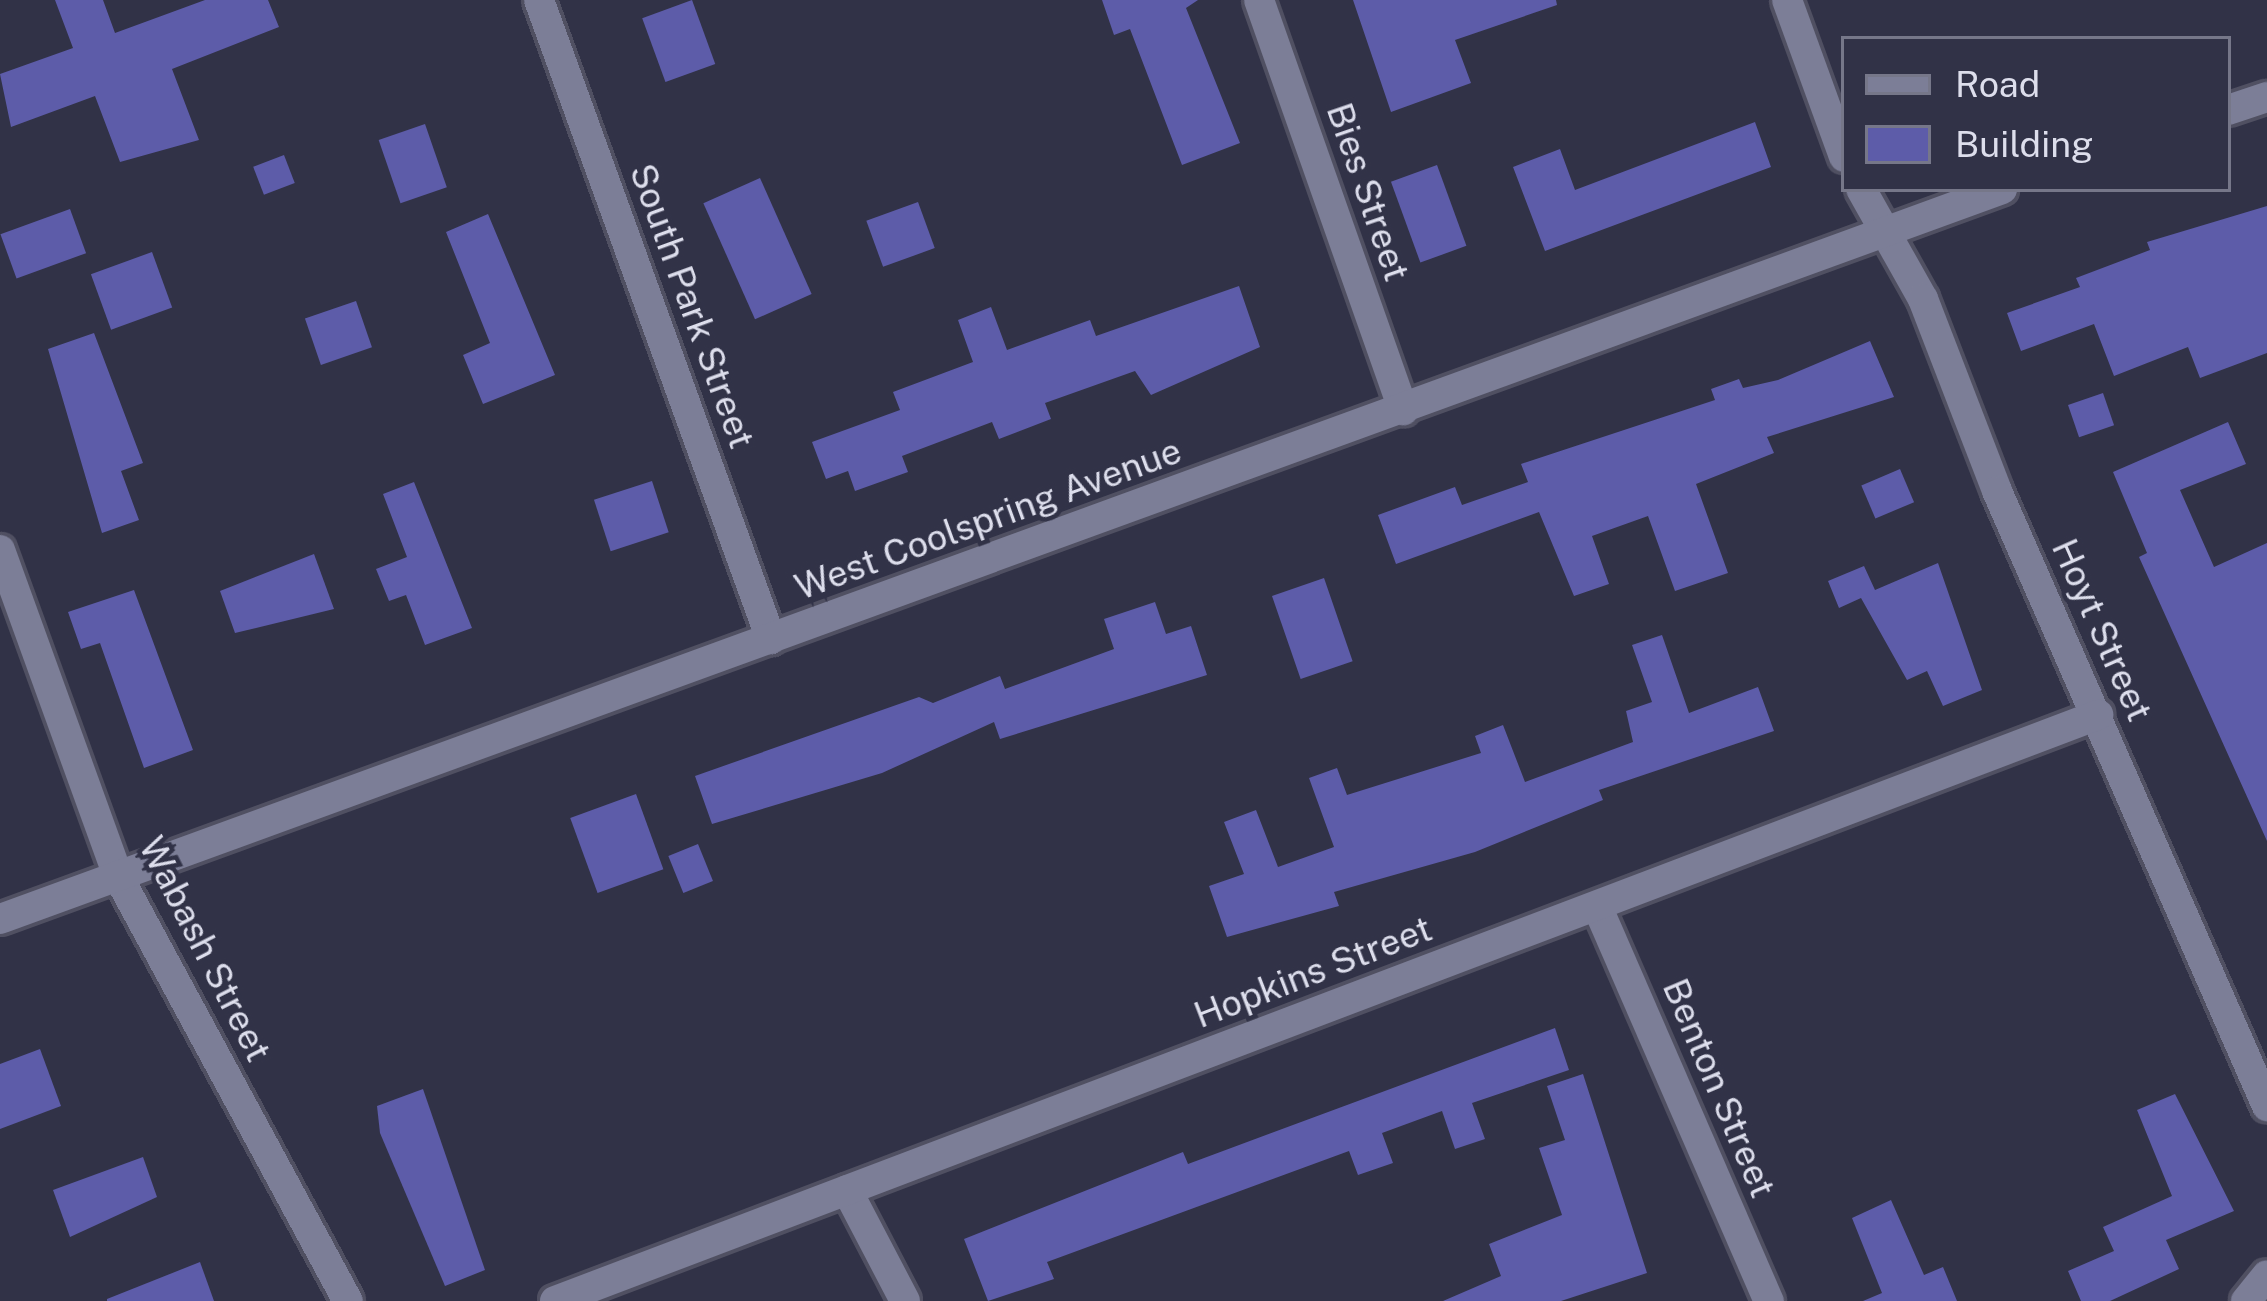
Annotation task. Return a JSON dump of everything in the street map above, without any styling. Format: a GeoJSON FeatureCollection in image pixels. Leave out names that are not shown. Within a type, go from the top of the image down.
{"type":"FeatureCollection","features":[{"type":"Feature","properties":{"kind":"street","name":"South Park Street"},"geometry":{"type":"LineString","coordinates":[[539,0],[771,639]]}},
{"type":"Feature","properties":{"kind":"street","name":"Bies Street"},"geometry":{"type":"LineString","coordinates":[[1259,0],[1403,410]]}},
{"type":"Feature","properties":{"kind":"street"},"geometry":{"type":"LineString","coordinates":[[1787,0],[1841,150]]}},
{"type":"Feature","properties":{"kind":"street"},"geometry":{"type":"LineString","coordinates":[[2231,109],[2267,97]]}},
{"type":"Feature","properties":{"kind":"street","name":"Hoyt Street"},"geometry":{"type":"LineString","coordinates":[[1863,192],[1924,299],[2267,1106]]}},
{"type":"Feature","properties":{"kind":"street","name":"West Coolspring Avenue"},"geometry":{"type":"LineString","coordinates":[[0,919],[1993,192]]}},
{"type":"Feature","properties":{"kind":"street","name":"Wabash Street"},"geometry":{"type":"LineString","coordinates":[[0,550],[118,876],[348,1301]]}},
{"type":"Feature","properties":{"kind":"street","name":"Hopkins Street"},"geometry":{"type":"LineString","coordinates":[[555,1301],[2098,715]]}},
{"type":"Feature","properties":{"kind":"street","name":"Benton Street"},"geometry":{"type":"LineString","coordinates":[[1597,906],[1769,1301]]}},
{"type":"Feature","properties":{"kind":"street"},"geometry":{"type":"LineString","coordinates":[[847,1190],[905,1301]]}},
{"type":"Feature","properties":{"kind":"street"},"geometry":{"type":"LineString","coordinates":[[2246,1301],[2267,1275]]}},
{"type":"Feature","properties":{"kind":"building"},"geometry":{"type":"Polygon","coordinates":[[[55,0],[103,0],[115,33],[205,0],[268,0],[279,27],[172,69],[199,140],[120,162],[95,96],[11,127],[0,74],[73,48],[55,0]]]}},
{"type":"Feature","properties":{"kind":"building"},"geometry":{"type":"Polygon","coordinates":[[[692,0],[715,64],[665,82],[642,18],[692,0]]]}},
{"type":"Feature","properties":{"kind":"building"},"geometry":{"type":"Polygon","coordinates":[[[1102,0],[1198,0],[1186,8],[1240,143],[1182,165],[1130,29],[1114,35],[1102,0]]]}},
{"type":"Feature","properties":{"kind":"building"},"geometry":{"type":"Polygon","coordinates":[[[1353,0],[1556,0],[1557,5],[1455,40],[1471,83],[1391,112],[1353,0]]]}},
{"type":"Feature","properties":{"kind":"building"},"geometry":{"type":"Polygon","coordinates":[[[1755,122],[1771,167],[1545,251],[1513,167],[1560,149],[1575,190],[1755,122]]]}},
{"type":"Feature","properties":{"kind":"building"},"geometry":{"type":"Polygon","coordinates":[[[425,124],[447,187],[400,203],[379,140],[425,124]]]}},
{"type":"Feature","properties":{"kind":"building"},"geometry":{"type":"Polygon","coordinates":[[[284,155],[295,183],[264,195],[253,167],[284,155]]]}},
{"type":"Feature","properties":{"kind":"building"},"geometry":{"type":"Polygon","coordinates":[[[1437,165],[1466,246],[1420,263],[1391,182],[1437,165]]]}},
{"type":"Feature","properties":{"kind":"building"},"geometry":{"type":"Polygon","coordinates":[[[760,178],[812,294],[755,319],[703,203],[760,178]]]}},
{"type":"Feature","properties":{"kind":"building"},"geometry":{"type":"Polygon","coordinates":[[[918,202],[935,248],[883,267],[866,221],[918,202]]]}},
{"type":"Feature","properties":{"kind":"building"},"geometry":{"type":"Polygon","coordinates":[[[2267,206],[2267,353],[2200,378],[2188,347],[2114,376],[2094,324],[2021,351],[2007,313],[2080,287],[2076,278],[2150,250],[2147,242],[2267,206]]]}},
{"type":"Feature","properties":{"kind":"building"},"geometry":{"type":"Polygon","coordinates":[[[70,209],[86,253],[17,278],[0,234],[70,209]]]}},
{"type":"Feature","properties":{"kind":"building"},"geometry":{"type":"Polygon","coordinates":[[[488,214],[555,375],[483,404],[463,355],[490,343],[446,232],[488,214]]]}},
{"type":"Feature","properties":{"kind":"building"},"geometry":{"type":"Polygon","coordinates":[[[152,252],[172,307],[111,330],[91,274],[152,252]]]}},
{"type":"Feature","properties":{"kind":"building"},"geometry":{"type":"Polygon","coordinates":[[[1239,286],[1260,347],[1151,395],[1135,371],[1045,403],[1051,419],[999,439],[992,422],[902,456],[908,472],[855,491],[848,471],[826,479],[812,442],[900,410],[893,392],[973,362],[958,320],[991,307],[1007,350],[1090,320],[1096,336],[1239,286]]]}},
{"type":"Feature","properties":{"kind":"building"},"geometry":{"type":"Polygon","coordinates":[[[356,301],[372,347],[321,365],[305,319],[356,301]]]}},
{"type":"Feature","properties":{"kind":"building"},"geometry":{"type":"Polygon","coordinates":[[[94,333],[143,463],[121,471],[139,520],[102,533],[48,349],[94,333]]]}},
{"type":"Feature","properties":{"kind":"building"},"geometry":{"type":"Polygon","coordinates":[[[1870,341],[1894,397],[1767,437],[1774,453],[1696,484],[1728,573],[1675,591],[1648,516],[1592,536],[1609,584],[1574,596],[1539,512],[1396,564],[1378,515],[1455,487],[1462,505],[1528,482],[1521,464],[1715,400],[1711,389],[1739,379],[1743,388],[1778,380],[1870,341]]]}},
{"type":"Feature","properties":{"kind":"building"},"geometry":{"type":"Polygon","coordinates":[[[2103,393],[2114,425],[2079,437],[2068,405],[2103,393]]]}},
{"type":"Feature","properties":{"kind":"building"},"geometry":{"type":"Polygon","coordinates":[[[2228,422],[2246,464],[2180,490],[2214,567],[2267,543],[2267,841],[2139,557],[2147,553],[2113,472],[2228,422]]]}},
{"type":"Feature","properties":{"kind":"building"},"geometry":{"type":"Polygon","coordinates":[[[1900,469],[1914,502],[1875,519],[1861,485],[1900,469]]]}},
{"type":"Feature","properties":{"kind":"building"},"geometry":{"type":"Polygon","coordinates":[[[652,481],[669,532],[611,551],[594,500],[652,481]]]}},
{"type":"Feature","properties":{"kind":"building"},"geometry":{"type":"Polygon","coordinates":[[[414,482],[472,628],[425,645],[406,595],[389,601],[376,569],[407,557],[383,494],[414,482]]]}},
{"type":"Feature","properties":{"kind":"building"},"geometry":{"type":"Polygon","coordinates":[[[314,554],[334,609],[235,633],[220,591],[314,554]]]}},
{"type":"Feature","properties":{"kind":"building"},"geometry":{"type":"Polygon","coordinates":[[[1938,563],[1982,690],[1943,706],[1927,671],[1907,680],[1861,598],[1839,608],[1828,581],[1864,566],[1875,590],[1938,563]]]}},
{"type":"Feature","properties":{"kind":"building"},"geometry":{"type":"Polygon","coordinates":[[[1324,578],[1353,661],[1301,679],[1272,596],[1324,578]]]}},
{"type":"Feature","properties":{"kind":"building"},"geometry":{"type":"Polygon","coordinates":[[[134,590],[193,750],[144,768],[100,643],[81,649],[68,612],[134,590]]]}},
{"type":"Feature","properties":{"kind":"building"},"geometry":{"type":"Polygon","coordinates":[[[1155,602],[1166,634],[1191,626],[1207,675],[1000,739],[994,722],[882,773],[712,824],[695,776],[919,697],[933,703],[1000,676],[1005,689],[1114,649],[1104,619],[1155,602]]]}},
{"type":"Feature","properties":{"kind":"building"},"geometry":{"type":"Polygon","coordinates":[[[1662,635],[1689,713],[1758,687],[1774,731],[1599,790],[1603,800],[1475,852],[1334,892],[1339,906],[1227,937],[1209,886],[1244,874],[1224,822],[1256,810],[1278,867],[1334,847],[1309,778],[1337,768],[1347,795],[1481,753],[1475,736],[1503,725],[1525,782],[1633,742],[1626,711],[1652,702],[1632,645],[1662,635]]]}},
{"type":"Feature","properties":{"kind":"building"},"geometry":{"type":"Polygon","coordinates":[[[636,794],[663,869],[598,893],[570,818],[636,794]]]}},
{"type":"Feature","properties":{"kind":"building"},"geometry":{"type":"Polygon","coordinates":[[[698,844],[713,881],[683,893],[668,856],[698,844]]]}},
{"type":"Feature","properties":{"kind":"building"},"geometry":{"type":"Polygon","coordinates":[[[1555,1028],[1569,1070],[1472,1103],[1485,1139],[1455,1149],[1442,1111],[1382,1133],[1393,1163],[1358,1175],[1349,1151],[1047,1262],[1054,1279],[988,1301],[964,1239],[1183,1152],[1188,1164],[1555,1028]]]}},
{"type":"Feature","properties":{"kind":"building"},"geometry":{"type":"Polygon","coordinates":[[[40,1049],[61,1106],[0,1129],[0,1064],[40,1049]]]}},
{"type":"Feature","properties":{"kind":"building"},"geometry":{"type":"Polygon","coordinates":[[[1583,1074],[1647,1273],[1561,1301],[1443,1301],[1501,1276],[1489,1244],[1562,1215],[1539,1148],[1565,1140],[1547,1086],[1583,1074]]]}},
{"type":"Feature","properties":{"kind":"building"},"geometry":{"type":"Polygon","coordinates":[[[423,1089],[485,1270],[445,1286],[380,1133],[377,1106],[423,1089]]]}},
{"type":"Feature","properties":{"kind":"building"},"geometry":{"type":"Polygon","coordinates":[[[2175,1094],[2234,1211],[2166,1240],[2179,1269],[2110,1301],[2081,1301],[2068,1271],[2114,1251],[2103,1227],[2172,1196],[2137,1110],[2175,1094]]]}},
{"type":"Feature","properties":{"kind":"building"},"geometry":{"type":"Polygon","coordinates":[[[143,1157],[157,1197],[70,1237],[53,1190],[143,1157]]]}},
{"type":"Feature","properties":{"kind":"building"},"geometry":{"type":"Polygon","coordinates":[[[1891,1200],[1924,1275],[1943,1267],[1957,1301],[1863,1301],[1882,1293],[1852,1218],[1891,1200]]]}},
{"type":"Feature","properties":{"kind":"building"},"geometry":{"type":"Polygon","coordinates":[[[200,1262],[214,1301],[107,1301],[107,1299],[200,1262]]]}}]}
